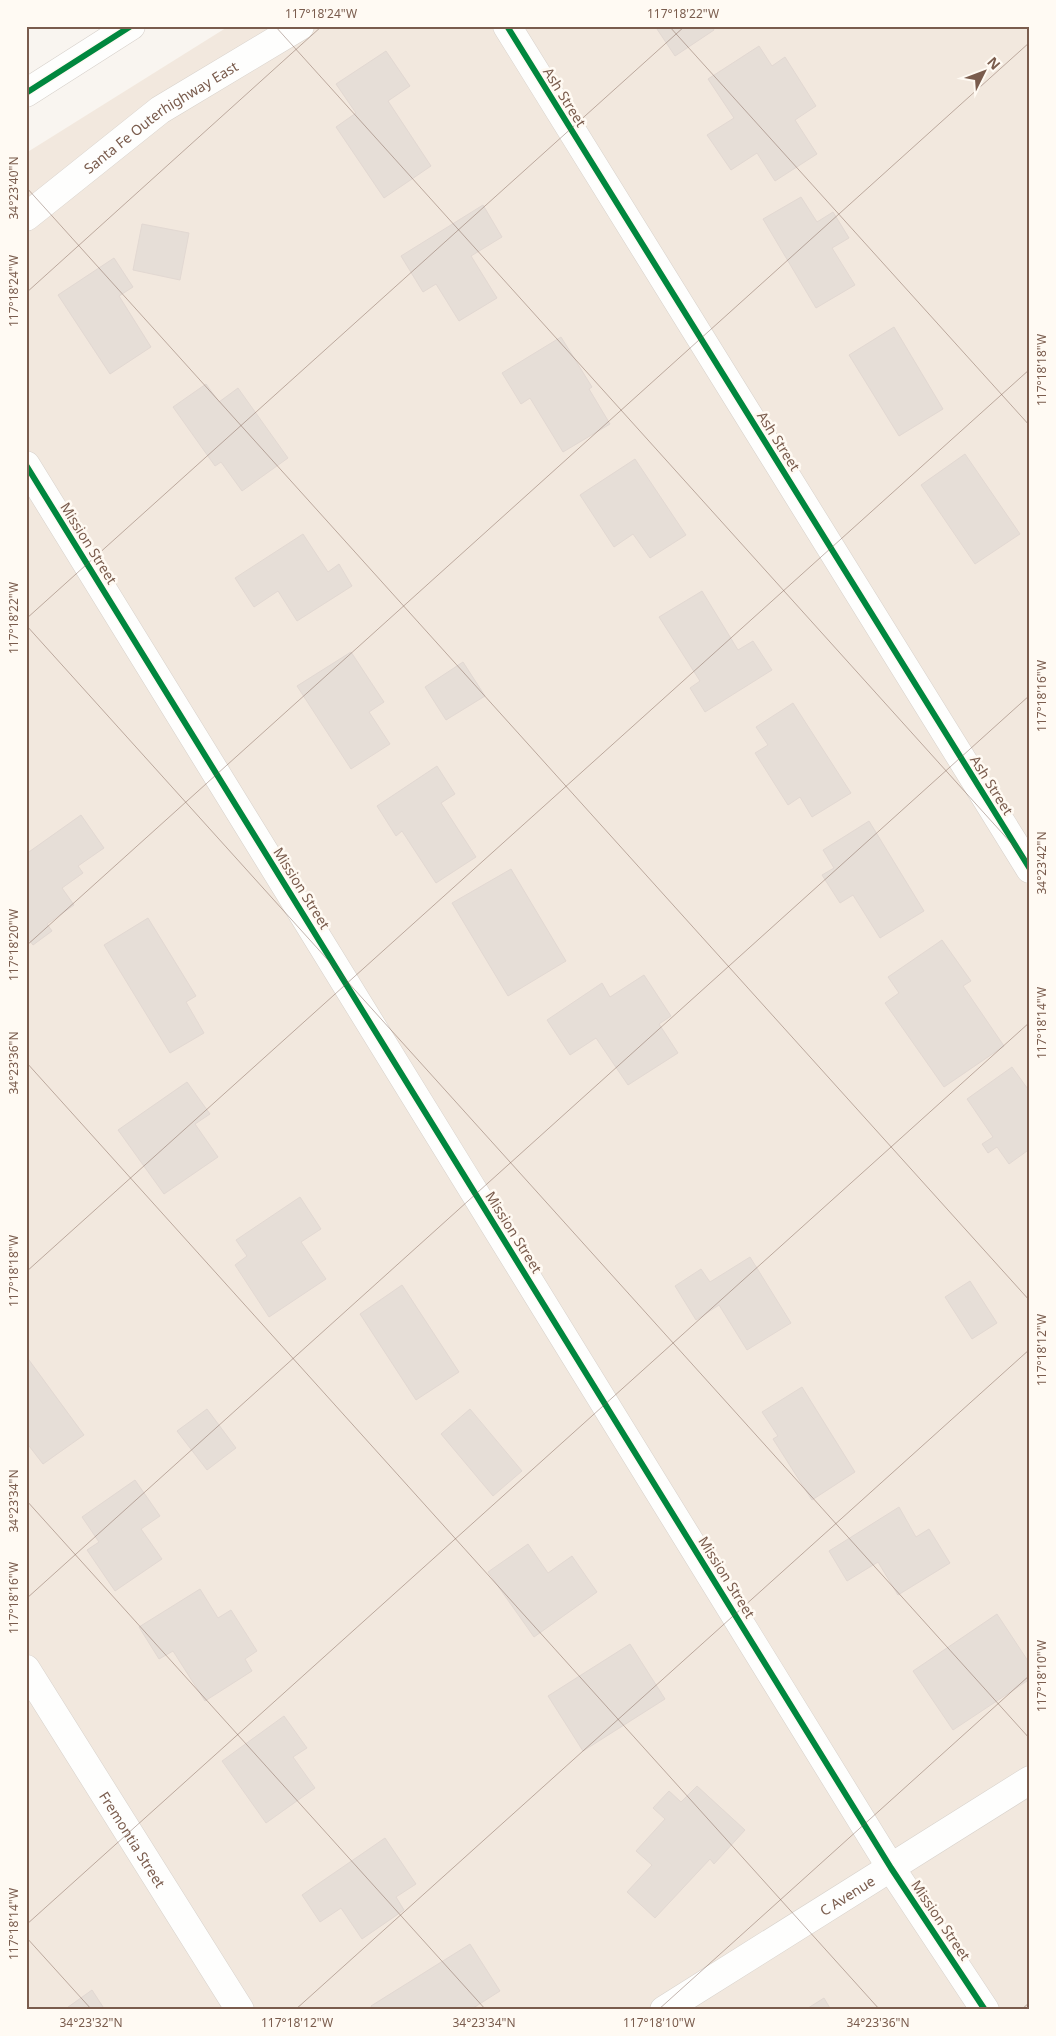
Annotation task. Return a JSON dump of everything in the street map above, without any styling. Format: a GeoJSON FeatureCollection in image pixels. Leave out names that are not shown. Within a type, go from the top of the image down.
{"type":"FeatureCollection","features":[{"type":"Feature","properties":{"kind":"street"},"geometry":{"type":"LineString","coordinates":[[26,93],[131,26]]}},
{"type":"Feature","properties":{"kind":"street","name":"Santa Fe Outerhighway East"},"geometry":{"type":"LineString","coordinates":[[26,217],[160,110],[300,26]]}},
{"type":"Feature","properties":{"kind":"street","name":"Ash Street"},"geometry":{"type":"LineString","coordinates":[[507,26],[1030,869]]}},
{"type":"Feature","properties":{"kind":"street","name":"Mission Street"},"geometry":{"type":"LineString","coordinates":[[26,465],[891,1868],[985,2010]]}},
{"type":"Feature","properties":{"kind":"street","name":"Fremontia Street"},"geometry":{"type":"LineString","coordinates":[[26,1669],[240,2010]]}},
{"type":"Feature","properties":{"kind":"street","name":"C Avenue"},"geometry":{"type":"LineString","coordinates":[[664,2010],[1030,1780]]}},
{"type":"Feature","properties":{"kind":"shaded area"},"geometry":{"type":"Polygon","coordinates":[[[229,26],[1030,26],[1030,2010],[26,2010],[26,153],[229,26]]]}},
{"type":"Feature","properties":{"kind":"building"},"geometry":{"type":"Polygon","coordinates":[[[655,26],[712,26],[714,30],[675,56],[655,26]]]}},
{"type":"Feature","properties":{"kind":"building"},"geometry":{"type":"Polygon","coordinates":[[[759,46],[772,66],[785,57],[816,106],[795,120],[817,154],[775,181],[757,153],[731,170],[707,135],[734,118],[708,79],[759,46]]]}},
{"type":"Feature","properties":{"kind":"building"},"geometry":{"type":"Polygon","coordinates":[[[386,51],[410,86],[388,101],[431,166],[384,198],[336,127],[356,113],[336,84],[386,51]]]}},
{"type":"Feature","properties":{"kind":"building"},"geometry":{"type":"Polygon","coordinates":[[[801,197],[817,222],[833,212],[849,238],[832,248],[855,285],[816,308],[763,219],[801,197]]]}},
{"type":"Feature","properties":{"kind":"building"},"geometry":{"type":"Polygon","coordinates":[[[483,205],[502,237],[471,256],[497,298],[459,321],[436,284],[423,292],[401,256],[483,205]]]}},
{"type":"Feature","properties":{"kind":"building"},"geometry":{"type":"Polygon","coordinates":[[[142,224],[189,233],[180,280],[133,270],[142,224]]]}},
{"type":"Feature","properties":{"kind":"building"},"geometry":{"type":"Polygon","coordinates":[[[114,258],[133,287],[119,296],[151,347],[110,374],[58,295],[114,258]]]}},
{"type":"Feature","properties":{"kind":"building"},"geometry":{"type":"Polygon","coordinates":[[[894,327],[943,409],[899,436],[849,355],[894,327]]]}},
{"type":"Feature","properties":{"kind":"building"},"geometry":{"type":"Polygon","coordinates":[[[561,337],[592,387],[589,389],[610,424],[563,452],[530,398],[521,404],[502,373],[561,337]]]}},
{"type":"Feature","properties":{"kind":"building"},"geometry":{"type":"Polygon","coordinates":[[[206,384],[219,402],[238,388],[288,458],[242,491],[221,462],[215,466],[173,407],[206,384]]]}},
{"type":"Feature","properties":{"kind":"building"},"geometry":{"type":"Polygon","coordinates":[[[965,454],[1020,534],[975,564],[921,485],[965,454]]]}},
{"type":"Feature","properties":{"kind":"building"},"geometry":{"type":"Polygon","coordinates":[[[635,459],[686,535],[650,558],[633,534],[614,547],[580,495],[635,459]]]}},
{"type":"Feature","properties":{"kind":"building"},"geometry":{"type":"Polygon","coordinates":[[[303,534],[328,572],[339,564],[352,586],[297,621],[278,591],[254,607],[235,578],[303,534]]]}},
{"type":"Feature","properties":{"kind":"building"},"geometry":{"type":"Polygon","coordinates":[[[702,591],[738,650],[753,641],[772,670],[705,712],[690,688],[700,681],[659,617],[702,591]]]}},
{"type":"Feature","properties":{"kind":"building"},"geometry":{"type":"Polygon","coordinates":[[[351,652],[384,702],[369,712],[390,744],[351,769],[297,686],[351,652]]]}},
{"type":"Feature","properties":{"kind":"building"},"geometry":{"type":"Polygon","coordinates":[[[463,662],[485,696],[446,720],[425,687],[463,662]]]}},
{"type":"Feature","properties":{"kind":"building"},"geometry":{"type":"Polygon","coordinates":[[[793,703],[851,793],[812,817],[800,797],[788,805],[755,753],[768,745],[756,727],[793,703]]]}},
{"type":"Feature","properties":{"kind":"building"},"geometry":{"type":"Polygon","coordinates":[[[437,766],[455,794],[441,803],[476,857],[436,883],[402,831],[396,836],[377,806],[437,766]]]}},
{"type":"Feature","properties":{"kind":"building"},"geometry":{"type":"Polygon","coordinates":[[[81,815],[104,848],[78,866],[83,873],[62,888],[74,905],[47,924],[52,931],[33,945],[26,936],[26,854],[81,815]]]}},
{"type":"Feature","properties":{"kind":"building"},"geometry":{"type":"Polygon","coordinates":[[[869,821],[924,911],[880,938],[853,895],[840,903],[822,875],[834,868],[823,850],[869,821]]]}},
{"type":"Feature","properties":{"kind":"building"},"geometry":{"type":"Polygon","coordinates":[[[511,869],[566,961],[508,996],[452,903],[511,869]]]}},
{"type":"Feature","properties":{"kind":"building"},"geometry":{"type":"Polygon","coordinates":[[[148,918],[196,996],[186,1002],[204,1033],[170,1053],[104,945],[148,918]]]}},
{"type":"Feature","properties":{"kind":"building"},"geometry":{"type":"Polygon","coordinates":[[[942,940],[971,981],[963,986],[1004,1046],[944,1087],[885,1003],[899,993],[888,977],[942,940]]]}},
{"type":"Feature","properties":{"kind":"building"},"geometry":{"type":"Polygon","coordinates":[[[644,975],[671,1016],[659,1024],[678,1053],[628,1085],[596,1038],[570,1055],[547,1020],[602,983],[610,997],[644,975]]]}},
{"type":"Feature","properties":{"kind":"building"},"geometry":{"type":"Polygon","coordinates":[[[1012,1067],[1030,1092],[1030,1155],[1027,1151],[1009,1164],[997,1147],[988,1153],[982,1144],[993,1137],[967,1099],[1012,1067]]]}},
{"type":"Feature","properties":{"kind":"building"},"geometry":{"type":"Polygon","coordinates":[[[187,1082],[210,1114],[195,1124],[218,1157],[164,1194],[118,1130],[187,1082]]]}},
{"type":"Feature","properties":{"kind":"building"},"geometry":{"type":"Polygon","coordinates":[[[300,1197],[321,1229],[301,1242],[326,1279],[269,1317],[235,1265],[247,1256],[236,1240],[300,1197]]]}},
{"type":"Feature","properties":{"kind":"building"},"geometry":{"type":"Polygon","coordinates":[[[750,1257],[791,1323],[747,1350],[719,1305],[696,1320],[675,1286],[701,1269],[710,1282],[750,1257]]]}},
{"type":"Feature","properties":{"kind":"building"},"geometry":{"type":"Polygon","coordinates":[[[970,1281],[997,1323],[972,1339],[945,1297],[970,1281]]]}},
{"type":"Feature","properties":{"kind":"building"},"geometry":{"type":"Polygon","coordinates":[[[402,1285],[459,1372],[416,1400],[360,1314],[402,1285]]]}},
{"type":"Feature","properties":{"kind":"building"},"geometry":{"type":"Polygon","coordinates":[[[26,1356],[84,1435],[43,1464],[26,1442],[26,1356]]]}},
{"type":"Feature","properties":{"kind":"building"},"geometry":{"type":"Polygon","coordinates":[[[802,1387],[855,1472],[812,1500],[773,1439],[778,1436],[762,1412],[802,1387]]]}},
{"type":"Feature","properties":{"kind":"building"},"geometry":{"type":"Polygon","coordinates":[[[207,1409],[236,1448],[207,1470],[177,1431],[207,1409]]]}},
{"type":"Feature","properties":{"kind":"building"},"geometry":{"type":"Polygon","coordinates":[[[470,1409],[522,1471],[493,1496],[441,1434],[470,1409]]]}},
{"type":"Feature","properties":{"kind":"building"},"geometry":{"type":"Polygon","coordinates":[[[135,1480],[160,1516],[141,1529],[162,1559],[115,1591],[87,1550],[99,1542],[82,1517],[135,1480]]]}},
{"type":"Feature","properties":{"kind":"building"},"geometry":{"type":"Polygon","coordinates":[[[899,1507],[916,1537],[929,1529],[950,1563],[898,1595],[878,1562],[847,1581],[829,1551],[899,1507]]]}},
{"type":"Feature","properties":{"kind":"building"},"geometry":{"type":"Polygon","coordinates":[[[528,1544],[548,1573],[572,1556],[597,1592],[534,1637],[488,1572],[528,1544]]]}},
{"type":"Feature","properties":{"kind":"building"},"geometry":{"type":"Polygon","coordinates":[[[200,1589],[218,1618],[231,1610],[257,1651],[245,1659],[252,1671],[205,1701],[173,1651],[159,1659],[139,1627],[200,1589]]]}},
{"type":"Feature","properties":{"kind":"building"},"geometry":{"type":"Polygon","coordinates":[[[997,1614],[1030,1664],[1030,1679],[953,1730],[913,1671],[997,1614]]]}},
{"type":"Feature","properties":{"kind":"building"},"geometry":{"type":"Polygon","coordinates":[[[630,1644],[665,1699],[583,1751],[548,1696],[630,1644]]]}},
{"type":"Feature","properties":{"kind":"building"},"geometry":{"type":"Polygon","coordinates":[[[284,1716],[307,1748],[293,1757],[315,1788],[266,1823],[222,1761],[284,1716]]]}},
{"type":"Feature","properties":{"kind":"building"},"geometry":{"type":"Polygon","coordinates":[[[697,1786],[745,1830],[714,1864],[710,1859],[655,1918],[627,1892],[652,1865],[636,1851],[665,1819],[653,1808],[669,1791],[681,1802],[697,1786]]]}},
{"type":"Feature","properties":{"kind":"building"},"geometry":{"type":"Polygon","coordinates":[[[385,1838],[416,1884],[396,1897],[404,1910],[362,1939],[341,1908],[320,1922],[302,1895],[385,1838]]]}},
{"type":"Feature","properties":{"kind":"building"},"geometry":{"type":"Polygon","coordinates":[[[470,1944],[500,1991],[470,2010],[373,2010],[371,2006],[470,1944]]]}},
{"type":"Feature","properties":{"kind":"building"},"geometry":{"type":"Polygon","coordinates":[[[92,1990],[105,2010],[64,2010],[92,1990]]]}},
{"type":"Feature","properties":{"kind":"building"},"geometry":{"type":"Polygon","coordinates":[[[824,1998],[831,2010],[805,2010],[824,1998]]]}},
{"type":"Feature","properties":{"kind":"cycle path"},"geometry":{"type":"LineString","coordinates":[[26,93],[131,26]]}},
{"type":"Feature","properties":{"kind":"cycle path"},"geometry":{"type":"LineString","coordinates":[[507,26],[1030,869]]}},
{"type":"Feature","properties":{"kind":"cycle path"},"geometry":{"type":"LineString","coordinates":[[26,465],[891,1868],[985,2010]]}}]}
